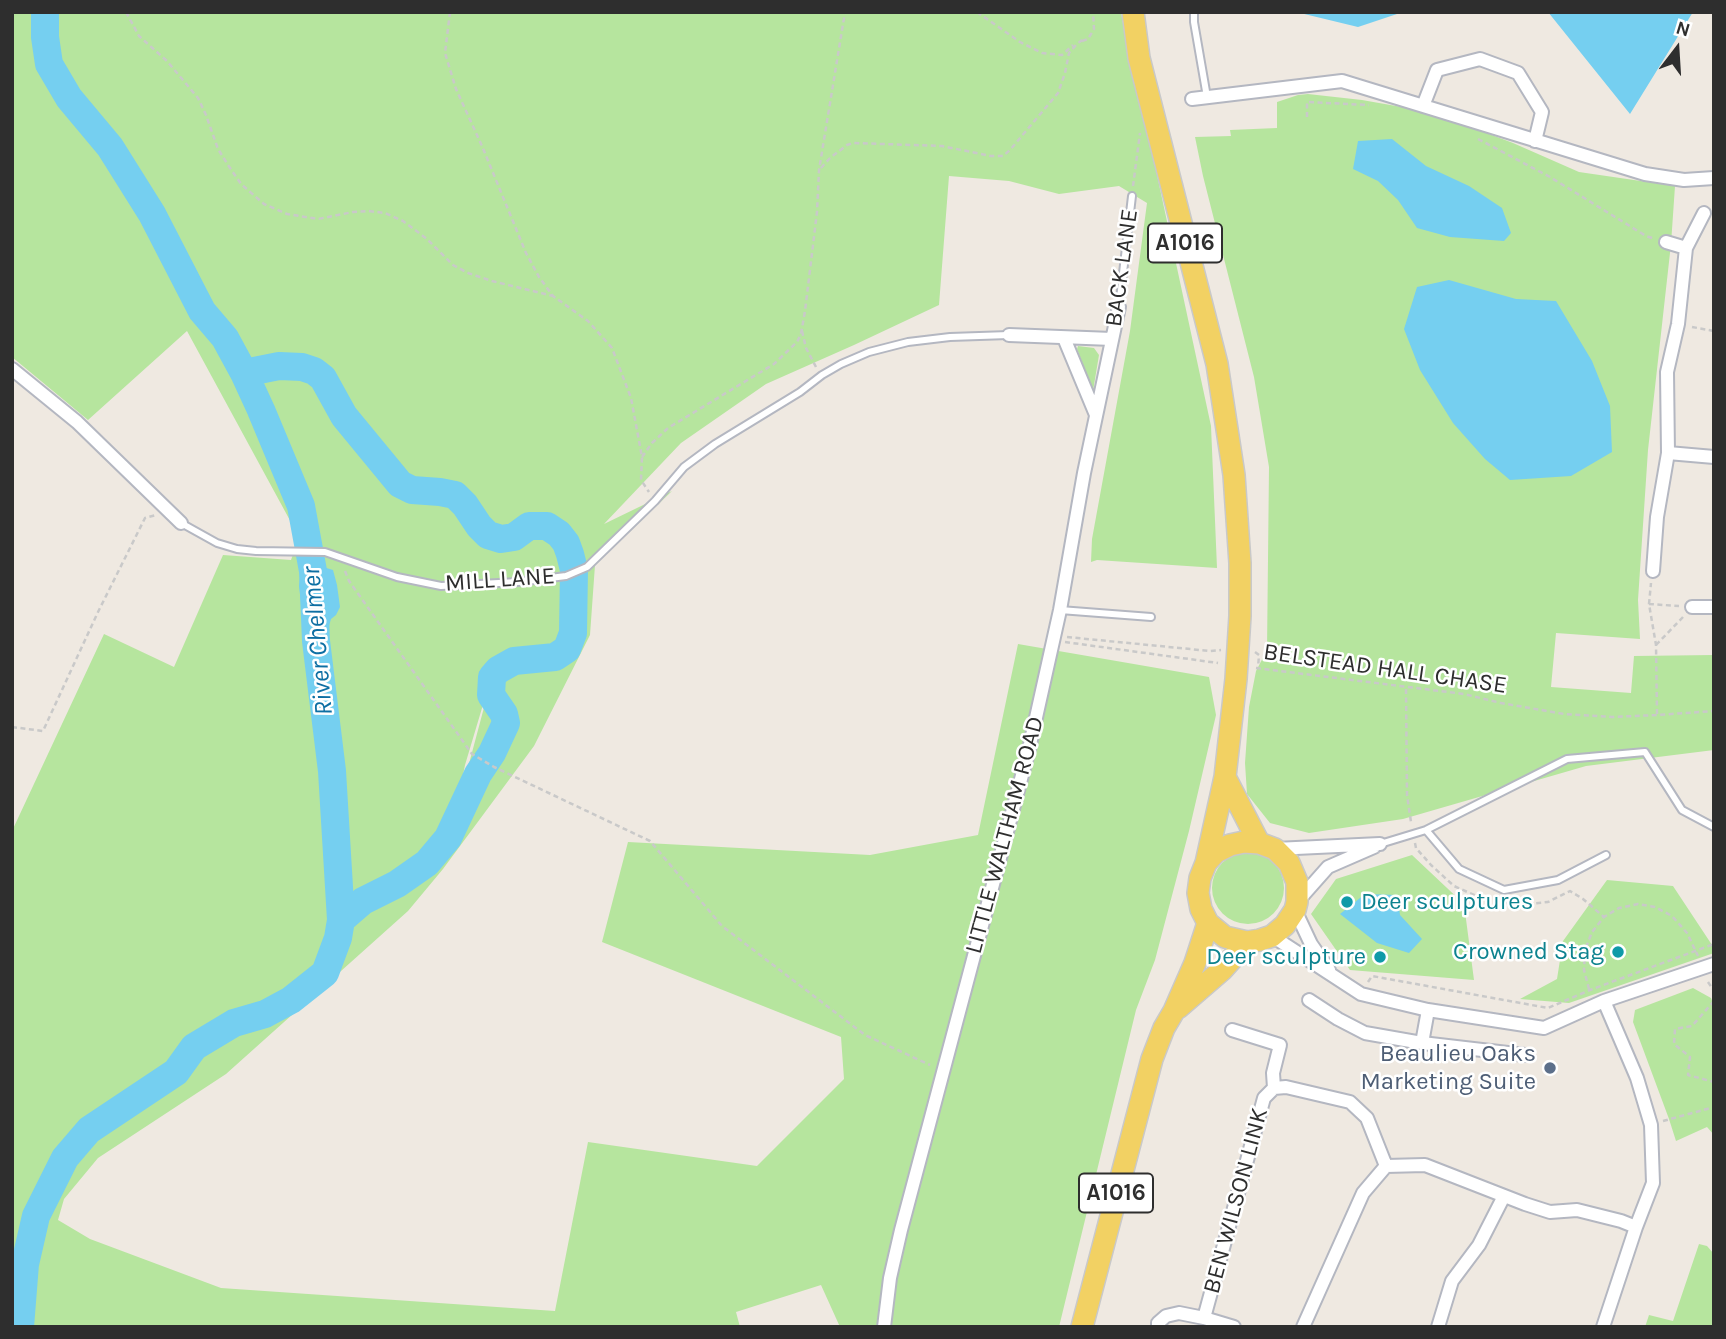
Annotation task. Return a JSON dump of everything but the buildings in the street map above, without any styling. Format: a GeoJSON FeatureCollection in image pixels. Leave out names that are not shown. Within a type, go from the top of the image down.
{"type":"FeatureCollection","features":[{"type":"Feature","properties":{"kind":"main road","name":"A1016"},"geometry":{"type":"LineString","coordinates":[[1082,1327],[1152,1059],[1195,963],[1208,923],[1200,909],[1199,878],[1206,863],[1225,777],[1244,662],[1234,475],[1217,364],[1139,58],[1133,12]]}},
{"type":"Feature","properties":{"kind":"main road"},"geometry":{"type":"LineString","coordinates":[[1208,923],[1225,937],[1247,942],[1260,940],[1272,936],[1286,925],[1296,906],[1297,882],[1289,863],[1267,846],[1225,777]]}},
{"type":"Feature","properties":{"kind":"main road"},"geometry":{"type":"LineString","coordinates":[[1206,863],[1216,852],[1230,845],[1244,842],[1267,846]]}},
{"type":"Feature","properties":{"kind":"main road","name":"A1016"},"geometry":{"type":"LineString","coordinates":[[1174,1011],[1222,970],[1247,942]]}},
{"type":"Feature","properties":{"kind":"street"},"geometry":{"type":"LineString","coordinates":[[1423,106],[1437,70],[1480,59],[1518,73],[1542,111],[1535,141]]}},
{"type":"Feature","properties":{"kind":"street"},"geometry":{"type":"LineString","coordinates":[[1192,99],[1342,81],[1645,174],[1684,180],[1714,178]]}},
{"type":"Feature","properties":{"kind":"street"},"geometry":{"type":"LineString","coordinates":[[1653,571],[1657,517],[1668,453],[1667,372],[1678,324],[1686,248],[1704,214]]}},
{"type":"Feature","properties":{"kind":"street"},"geometry":{"type":"LineString","coordinates":[[1666,242],[1686,248]]}},
{"type":"Feature","properties":{"kind":"street","name":"BACK LANE"},"geometry":{"type":"LineString","coordinates":[[1112,339],[1119,307]]}},
{"type":"Feature","properties":{"kind":"street","name":"MILL LANE"},"geometry":{"type":"LineString","coordinates":[[1009,335],[1112,339]]}},
{"type":"Feature","properties":{"kind":"street"},"geometry":{"type":"LineString","coordinates":[[1063,338],[1096,415]]}},
{"type":"Feature","properties":{"kind":"street","name":"LITTLE WALTHAM ROAD"},"geometry":{"type":"LineString","coordinates":[[884,1327],[890,1278],[1029,749],[1060,610],[1112,339]]}},
{"type":"Feature","properties":{"kind":"street","name":"MILL LANE"},"geometry":{"type":"LineString","coordinates":[[12,369],[77,422],[181,523]]}},
{"type":"Feature","properties":{"kind":"street"},"geometry":{"type":"LineString","coordinates":[[1668,453],[1714,457]]}},
{"type":"Feature","properties":{"kind":"street"},"geometry":{"type":"LineString","coordinates":[[1692,607],[1714,607]]}},
{"type":"Feature","properties":{"kind":"street"},"geometry":{"type":"LineString","coordinates":[[1267,846],[1380,844]]}},
{"type":"Feature","properties":{"kind":"street"},"geometry":{"type":"LineString","coordinates":[[1332,975],[1311,944],[1296,906],[1328,867],[1380,844]]}},
{"type":"Feature","properties":{"kind":"street"},"geometry":{"type":"LineString","coordinates":[[1272,936],[1361,994],[1428,1010],[1544,1028],[1604,1001],[1714,964]]}},
{"type":"Feature","properties":{"kind":"street"},"geometry":{"type":"LineString","coordinates":[[1309,999],[1365,1033],[1422,1043],[1525,1055]]}},
{"type":"Feature","properties":{"kind":"street"},"geometry":{"type":"LineString","coordinates":[[1603,1327],[1653,1183],[1651,1125],[1637,1078],[1604,1001]]}},
{"type":"Feature","properties":{"kind":"street"},"geometry":{"type":"LineString","coordinates":[[1422,1043],[1428,1010]]}},
{"type":"Feature","properties":{"kind":"street","name":"BEN WILSON LINK"},"geometry":{"type":"LineString","coordinates":[[1232,1030],[1280,1045],[1273,1073],[1274,1088]]}},
{"type":"Feature","properties":{"kind":"street","name":"BEN WILSON LINK"},"geometry":{"type":"LineString","coordinates":[[1204,1318],[1264,1098],[1274,1088],[1286,1087],[1350,1102],[1367,1118],[1386,1166]]}},
{"type":"Feature","properties":{"kind":"street"},"geometry":{"type":"LineString","coordinates":[[1303,1327],[1363,1193],[1386,1166],[1426,1165],[1550,1212],[1577,1210],[1636,1227]]}},
{"type":"Feature","properties":{"kind":"street"},"geometry":{"type":"LineString","coordinates":[[1438,1327],[1452,1281],[1479,1245],[1504,1196]]}},
{"type":"Feature","properties":{"kind":"street"},"geometry":{"type":"LineString","coordinates":[[1158,1327],[1158,1323],[1166,1316],[1179,1314],[1234,1327]]}},
{"type":"Feature","properties":{"kind":"lane"},"geometry":{"type":"LineString","coordinates":[[1194,12],[1207,97]]}},
{"type":"Feature","properties":{"kind":"lane","name":"BACK LANE"},"geometry":{"type":"LineString","coordinates":[[1119,307],[1132,196]]}},
{"type":"Feature","properties":{"kind":"lane","name":"MILL LANE"},"geometry":{"type":"LineString","coordinates":[[181,523],[237,549],[325,552],[397,577],[441,586],[518,582],[566,576],[587,567],[655,501],[684,467],[715,444],[841,364],[869,352],[908,342],[1009,335]]}},
{"type":"Feature","properties":{"kind":"lane"},"geometry":{"type":"LineString","coordinates":[[1060,610],[1151,617]]}},
{"type":"Feature","properties":{"kind":"lane"},"geometry":{"type":"LineString","coordinates":[[1380,844],[1426,830],[1567,759],[1645,752],[1682,810],[1714,827]]}},
{"type":"Feature","properties":{"kind":"lane"},"geometry":{"type":"LineString","coordinates":[[1426,830],[1459,869],[1504,890],[1558,880],[1606,855]]}},
{"type":"Feature","properties":{"kind":"path"},"geometry":{"type":"LineString","coordinates":[[126,12],[139,36],[167,61],[198,98],[218,149],[228,166],[241,184],[264,204],[287,214],[318,219],[361,211],[385,213],[403,221],[427,239],[453,265],[468,273],[553,296]]}},
{"type":"Feature","properties":{"kind":"path"},"geometry":{"type":"LineString","coordinates":[[450,12],[445,53],[456,89],[526,253],[539,277],[553,296],[587,321],[612,348],[631,398],[642,457],[641,480],[655,501]]}},
{"type":"Feature","properties":{"kind":"path"},"geometry":{"type":"LineString","coordinates":[[642,457],[668,428],[774,364],[797,342],[802,327],[817,212],[819,170],[845,12]]}},
{"type":"Feature","properties":{"kind":"path"},"geometry":{"type":"LineString","coordinates":[[977,12],[1020,42],[1042,53],[1062,55],[1078,41],[1088,40],[1094,29],[1093,12]]}},
{"type":"Feature","properties":{"kind":"path"},"geometry":{"type":"LineString","coordinates":[[819,170],[846,145],[853,144],[942,146],[990,156],[1003,156],[1058,93],[1069,53],[1082,40]]}},
{"type":"Feature","properties":{"kind":"path"},"geometry":{"type":"LineString","coordinates":[[1307,117],[1307,102],[1371,105]]}},
{"type":"Feature","properties":{"kind":"path"},"geometry":{"type":"LineString","coordinates":[[1132,196],[1139,135],[1153,111]]}},
{"type":"Feature","properties":{"kind":"path"},"geometry":{"type":"LineString","coordinates":[[1469,135],[1550,177],[1646,236],[1666,242]]}},
{"type":"Feature","properties":{"kind":"path"},"geometry":{"type":"LineString","coordinates":[[1678,324],[1714,331]]}},
{"type":"Feature","properties":{"kind":"path"},"geometry":{"type":"LineString","coordinates":[[802,327],[810,357],[822,375]]}},
{"type":"Feature","properties":{"kind":"path"},"geometry":{"type":"LineString","coordinates":[[12,726],[43,731],[145,518],[169,512]]}},
{"type":"Feature","properties":{"kind":"path"},"geometry":{"type":"LineString","coordinates":[[338,555],[349,580],[475,757],[650,841],[722,926],[865,1035],[943,1071]]}},
{"type":"Feature","properties":{"kind":"path"},"geometry":{"type":"LineString","coordinates":[[1653,571],[1649,604],[1656,645],[1657,716]]}},
{"type":"Feature","properties":{"kind":"path"},"geometry":{"type":"LineString","coordinates":[[1649,604],[1692,607]]}},
{"type":"Feature","properties":{"kind":"path"},"geometry":{"type":"LineString","coordinates":[[1656,645],[1692,607]]}},
{"type":"Feature","properties":{"kind":"path"},"geometry":{"type":"LineString","coordinates":[[1054,638],[1210,651],[1226,649],[1244,662]]}},
{"type":"Feature","properties":{"kind":"path","name":"BELSTEAD HALL CHASE"},"geometry":{"type":"LineString","coordinates":[[1054,638],[1464,694],[1501,704],[1564,714],[1612,717],[1714,711]]}},
{"type":"Feature","properties":{"kind":"path"},"geometry":{"type":"LineString","coordinates":[[1406,688],[1407,795],[1416,848],[1454,886],[1483,899],[1517,905],[1548,902],[1570,891],[1604,917]]}},
{"type":"Feature","properties":{"kind":"path"},"geometry":{"type":"LineString","coordinates":[[1590,990],[1584,970],[1585,950],[1592,932],[1604,917],[1619,908],[1638,904],[1655,907],[1672,915],[1687,933],[1696,950]]}},
{"type":"Feature","properties":{"kind":"path"},"geometry":{"type":"LineString","coordinates":[[1361,994],[1372,976],[1548,1008],[1714,944]]}},
{"type":"Feature","properties":{"kind":"path"},"geometry":{"type":"LineString","coordinates":[[1714,1001],[1692,1026],[1675,1029],[1674,1044],[1690,1056],[1688,1076],[1714,1082]]}},
{"type":"Feature","properties":{"kind":"path"},"geometry":{"type":"LineString","coordinates":[[1651,1125],[1714,1107]]}},
{"type":"Feature","properties":{"kind":"green space"},"geometry":{"type":"Polygon","coordinates":[[[12,12],[1121,12],[1130,65],[1148,133],[1211,426],[1217,568],[1097,560],[1091,562],[1092,539],[1130,331],[1147,203],[1119,186],[1059,194],[1009,181],[949,176],[939,305],[766,384],[681,443],[604,524],[672,491],[595,565],[590,635],[534,746],[443,869],[408,911],[226,1074],[98,1158],[64,1199],[58,1220],[90,1239],[221,1288],[555,1311],[588,1142],[757,1166],[844,1079],[841,1037],[602,942],[628,842],[870,855],[978,835],[1018,644],[1209,677],[1216,715],[1155,960],[1136,1010],[1059,1327],[840,1327],[821,1285],[736,1312],[740,1327],[12,1327],[12,831],[104,634],[174,667],[223,555],[291,560],[299,537],[187,331],[88,420],[12,357],[12,12]],[[509,667],[485,698],[465,765],[454,820],[486,700],[509,667]]]}},
{"type":"Feature","properties":{"kind":"green space"},"geometry":{"type":"Polygon","coordinates":[[[1308,94],[1413,109],[1513,143],[1579,172],[1675,186],[1648,450],[1638,600],[1640,639],[1556,633],[1551,687],[1631,693],[1634,656],[1714,655],[1714,750],[1586,766],[1403,819],[1309,833],[1270,823],[1247,794],[1245,763],[1249,707],[1256,671],[1267,650],[1269,467],[1254,377],[1195,137],[1231,136],[1230,130],[1277,128],[1277,102],[1308,94]]]}},
{"type":"Feature","properties":{"kind":"green space"},"geometry":{"type":"Polygon","coordinates":[[[1078,346],[1094,348],[1099,355],[1093,391],[1077,349],[1078,346]]]}},
{"type":"Feature","properties":{"kind":"green space"},"geometry":{"type":"Polygon","coordinates":[[[1248,852],[1268,858],[1278,868],[1284,888],[1278,908],[1268,918],[1248,924],[1228,918],[1218,908],[1212,888],[1218,868],[1228,858],[1248,852]]]}},
{"type":"Feature","properties":{"kind":"green space"},"geometry":{"type":"Polygon","coordinates":[[[1412,855],[1464,904],[1474,980],[1350,970],[1311,914],[1336,879],[1412,855]]]}},
{"type":"Feature","properties":{"kind":"green space"},"geometry":{"type":"Polygon","coordinates":[[[1607,880],[1673,886],[1714,948],[1714,953],[1569,1003],[1520,999],[1557,979],[1563,941],[1607,880]]]}},
{"type":"Feature","properties":{"kind":"green space"},"geometry":{"type":"Polygon","coordinates":[[[1693,988],[1711,998],[1714,1006],[1714,1135],[1707,1127],[1676,1141],[1633,1022],[1635,1010],[1693,988]]]}},
{"type":"Feature","properties":{"kind":"green space"},"geometry":{"type":"Polygon","coordinates":[[[1699,1244],[1707,1246],[1714,1254],[1714,1327],[1645,1327],[1649,1315],[1673,1321],[1699,1244]]]}},
{"type":"Feature","properties":{"kind":"water"},"geometry":{"type":"Polygon","coordinates":[[[1296,12],[1403,12],[1358,27],[1296,12]]]}},
{"type":"Feature","properties":{"kind":"water"},"geometry":{"type":"Polygon","coordinates":[[[1548,12],[1693,12],[1630,114],[1548,12]]]}},
{"type":"Feature","properties":{"kind":"water"},"geometry":{"type":"Polygon","coordinates":[[[1392,139],[1426,166],[1469,186],[1502,208],[1511,233],[1504,241],[1450,237],[1417,228],[1398,200],[1378,181],[1353,169],[1358,141],[1392,139]]]}},
{"type":"Feature","properties":{"kind":"water"},"geometry":{"type":"Polygon","coordinates":[[[1449,280],[1516,299],[1556,301],[1592,361],[1610,406],[1612,452],[1571,476],[1510,480],[1485,459],[1453,423],[1420,370],[1404,329],[1417,287],[1449,280]]]}},
{"type":"Feature","properties":{"kind":"water"},"geometry":{"type":"Polygon","coordinates":[[[312,567],[333,570],[340,607],[331,619],[326,636],[311,641],[310,619],[301,602],[299,586],[301,570],[312,567]]]}},
{"type":"Feature","properties":{"kind":"water"},"geometry":{"type":"Polygon","coordinates":[[[1365,894],[1397,895],[1400,915],[1422,939],[1409,953],[1377,943],[1340,914],[1365,894]]]}},
{"type":"Feature","properties":{"kind":"waterway","name":"River Chelmer"},"geometry":{"type":"LineString","coordinates":[[20,1327],[25,1264],[36,1216],[65,1158],[89,1130],[176,1072],[194,1047],[234,1023],[265,1014],[291,1000],[325,973],[338,938],[341,920],[332,771],[316,641],[313,571],[301,506],[261,410],[225,338],[202,311],[152,214],[110,147],[69,98],[49,64],[45,12]]}},
{"type":"Feature","properties":{"kind":"waterway","name":"River Chelmer"},"geometry":{"type":"LineString","coordinates":[[244,373],[279,366],[302,367],[314,371],[323,378],[344,416],[400,484],[412,490],[455,495],[488,535],[501,539],[514,537],[529,526],[547,526],[566,543],[574,570],[573,633],[567,649],[555,657],[514,661],[498,670],[492,677],[491,695],[504,714],[506,723],[448,838],[427,863],[397,884],[363,901],[341,920]]}},
{"type":"Feature","properties":{"kind":"place","name":"Deer sculptures"},"geometry":{"type":"Point","coordinates":[1347,902]}},
{"type":"Feature","properties":{"kind":"place","name":"Crowned Stag"},"geometry":{"type":"Point","coordinates":[1618,952]}},
{"type":"Feature","properties":{"kind":"place","name":"Deer sculpture"},"geometry":{"type":"Point","coordinates":[1380,957]}},
{"type":"Feature","properties":{"kind":"place","name":"Beaulieu Oaks Marketing Suite"},"geometry":{"type":"Point","coordinates":[1550,1068]}}]}
